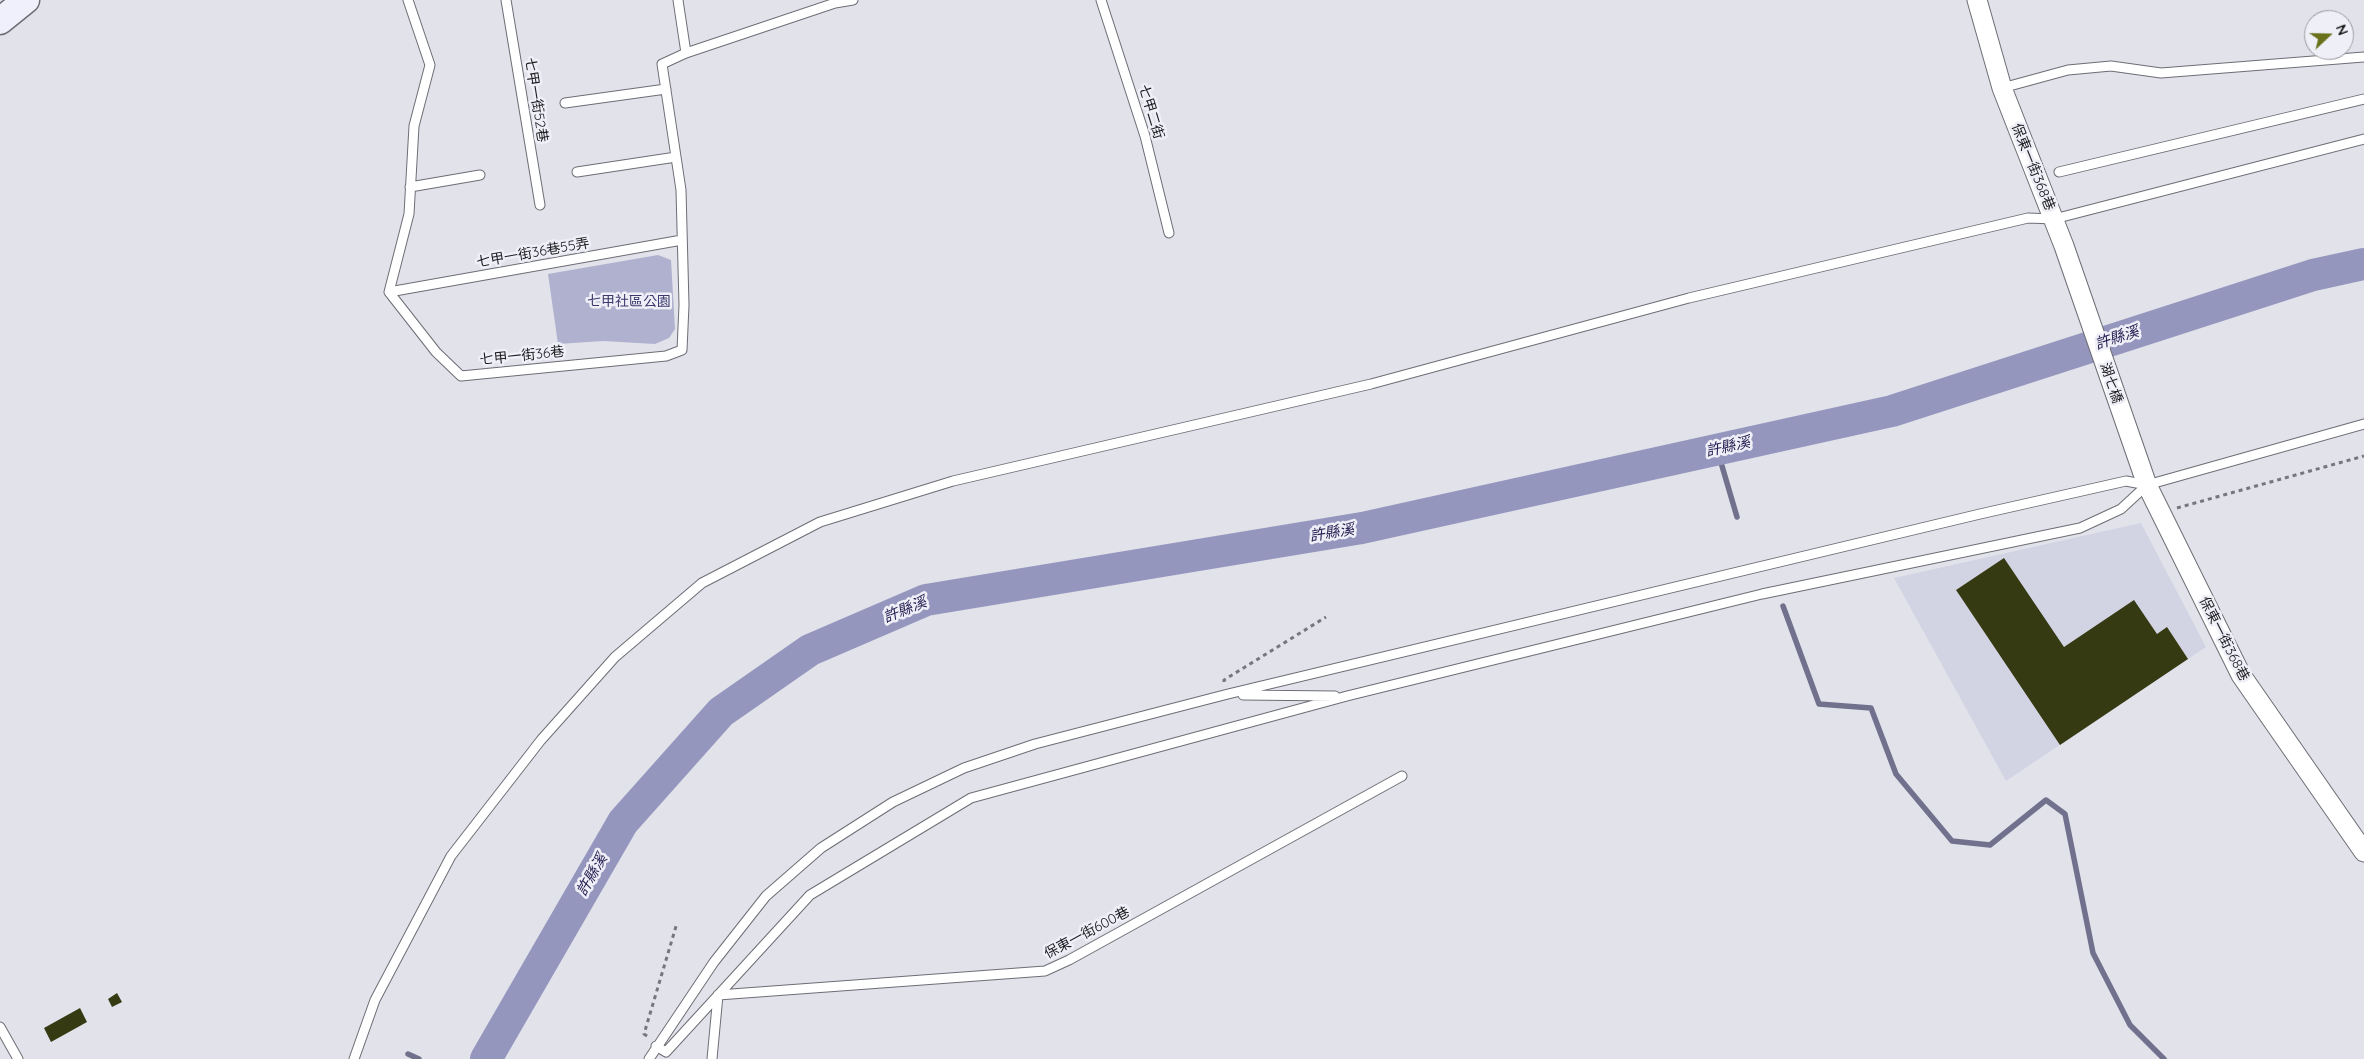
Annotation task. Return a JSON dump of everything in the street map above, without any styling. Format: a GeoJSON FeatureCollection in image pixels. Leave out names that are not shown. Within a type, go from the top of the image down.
{"type":"FeatureCollection","features":[{"type":"Feature","properties":{"kind":"main road"},"geometry":{"type":"LineString","coordinates":[[0,21],[26,0]]}},
{"type":"Feature","properties":{"kind":"street","name":"保東一街368巷"},"geometry":{"type":"LineString","coordinates":[[1978,0],[2002,88],[2064,246]]}},
{"type":"Feature","properties":{"kind":"street","name":"湖七橋"},"geometry":{"type":"LineString","coordinates":[[2064,246],[2139,463]]}},
{"type":"Feature","properties":{"kind":"street","name":"保東一街368巷"},"geometry":{"type":"LineString","coordinates":[[2139,463],[2147,485],[2241,675],[2364,852]]}},
{"type":"Feature","properties":{"kind":"lane"},"geometry":{"type":"LineString","coordinates":[[389,292],[409,214],[414,126],[430,64],[408,0]]}},
{"type":"Feature","properties":{"kind":"lane","name":"七甲一街52巷"},"geometry":{"type":"LineString","coordinates":[[506,0],[540,205]]}},
{"type":"Feature","properties":{"kind":"lane"},"geometry":{"type":"LineString","coordinates":[[678,0],[686,53],[835,3],[853,0]]}},
{"type":"Feature","properties":{"kind":"lane","name":"七甲二街"},"geometry":{"type":"LineString","coordinates":[[1101,0],[1145,136],[1169,233]]}},
{"type":"Feature","properties":{"kind":"lane","name":"七甲一街36巷"},"geometry":{"type":"LineString","coordinates":[[389,292],[436,352],[461,376],[666,356],[682,350],[684,305],[681,190],[662,64],[686,53]]}},
{"type":"Feature","properties":{"kind":"lane"},"geometry":{"type":"LineString","coordinates":[[2002,88],[2068,70],[2111,66],[2162,73],[2364,57]]}},
{"type":"Feature","properties":{"kind":"lane"},"geometry":{"type":"LineString","coordinates":[[565,103],[666,88]]}},
{"type":"Feature","properties":{"kind":"lane"},"geometry":{"type":"LineString","coordinates":[[2059,172],[2364,99]]}},
{"type":"Feature","properties":{"kind":"lane"},"geometry":{"type":"LineString","coordinates":[[354,1059],[375,1000],[450,856],[541,740],[615,657],[702,584],[820,522],[953,481],[1371,384],[1689,298],[2028,218],[2054,219],[2364,139]]}},
{"type":"Feature","properties":{"kind":"lane"},"geometry":{"type":"LineString","coordinates":[[577,172],[676,157]]}},
{"type":"Feature","properties":{"kind":"lane"},"geometry":{"type":"LineString","coordinates":[[410,187],[480,175]]}},
{"type":"Feature","properties":{"kind":"lane","name":"七甲一街36巷55弄"},"geometry":{"type":"LineString","coordinates":[[389,292],[682,240]]}},
{"type":"Feature","properties":{"kind":"lane"},"geometry":{"type":"LineString","coordinates":[[649,1059],[714,962],[766,896],[821,848],[893,802],[964,768],[1035,744],[1228,694],[1980,514],[2126,481],[2147,485],[2364,424]]}},
{"type":"Feature","properties":{"kind":"lane"},"geometry":{"type":"LineString","coordinates":[[656,1046],[666,1052],[810,895],[971,798],[1347,696],[1762,594],[2080,528],[2121,509],[2147,485]]}},
{"type":"Feature","properties":{"kind":"lane"},"geometry":{"type":"LineString","coordinates":[[1228,694],[1347,696]]}},
{"type":"Feature","properties":{"kind":"lane","name":"保東一街600巷"},"geometry":{"type":"LineString","coordinates":[[718,996],[1045,971],[1078,956],[1402,776]]}},
{"type":"Feature","properties":{"kind":"lane"},"geometry":{"type":"LineString","coordinates":[[712,1059],[718,996]]}},
{"type":"Feature","properties":{"kind":"lane"},"geometry":{"type":"LineString","coordinates":[[0,1027],[18,1059]]}},
{"type":"Feature","properties":{"kind":"path"},"geometry":{"type":"LineString","coordinates":[[2174,509],[2364,456]]}},
{"type":"Feature","properties":{"kind":"path"},"geometry":{"type":"LineString","coordinates":[[1228,694],[1224,680],[1326,617]]}},
{"type":"Feature","properties":{"kind":"path"},"geometry":{"type":"LineString","coordinates":[[656,1046],[644,1034],[677,923]]}},
{"type":"Feature","properties":{"kind":"shaded area"},"geometry":{"type":"Polygon","coordinates":[[[2141,523],[2206,647],[2006,781],[1894,578],[2141,523]]]}},
{"type":"Feature","properties":{"kind":"green space","name":"七甲社區公園"},"geometry":{"type":"Polygon","coordinates":[[[658,255],[671,260],[675,329],[669,338],[655,344],[603,341],[558,344],[548,274],[658,255]]]}},
{"type":"Feature","properties":{"kind":"building"},"geometry":{"type":"Polygon","coordinates":[[[2004,558],[2064,647],[2134,600],[2157,634],[2167,627],[2188,659],[2060,745],[1956,590],[2004,558]]]}},
{"type":"Feature","properties":{"kind":"building"},"geometry":{"type":"Polygon","coordinates":[[[117,993],[122,1002],[112,1007],[108,999],[117,993]]]}},
{"type":"Feature","properties":{"kind":"building"},"geometry":{"type":"Polygon","coordinates":[[[80,1008],[87,1022],[51,1042],[44,1028],[80,1008]]]}},
{"type":"Feature","properties":{"kind":"waterway","name":"許縣溪"},"geometry":{"type":"LineString","coordinates":[[486,1059],[623,822],[721,712],[810,650],[926,600],[1362,528],[1892,411],[2313,275],[2364,264]]}},
{"type":"Feature","properties":{"kind":"waterway"},"geometry":{"type":"LineString","coordinates":[[1717,449],[1737,517]]}},
{"type":"Feature","properties":{"kind":"waterway"},"geometry":{"type":"LineString","coordinates":[[1783,606],[1819,704],[1871,708],[1896,774],[1952,841],[1990,845],[2046,800],[2065,814],[2093,953],[2130,1025],[2164,1059]]}},
{"type":"Feature","properties":{"kind":"waterway"},"geometry":{"type":"LineString","coordinates":[[408,1054],[419,1059]]}}]}
